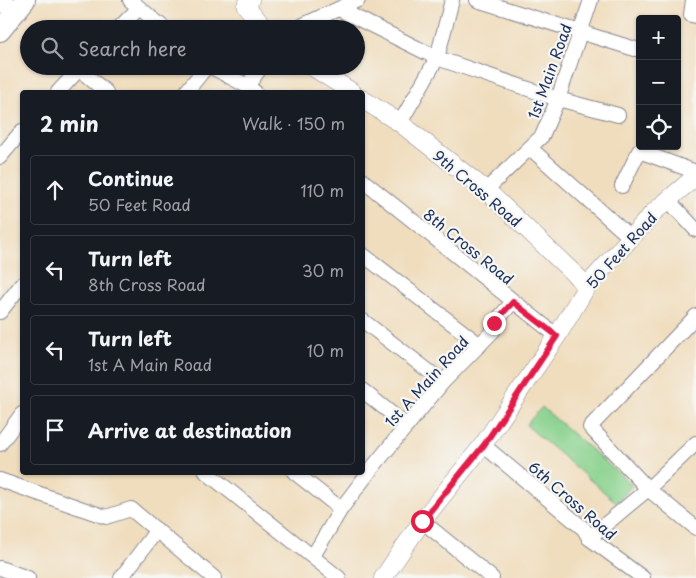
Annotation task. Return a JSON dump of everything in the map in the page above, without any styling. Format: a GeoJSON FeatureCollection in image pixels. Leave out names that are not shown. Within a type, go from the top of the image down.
{"type":"FeatureCollection","features":[{"type":"Feature","properties":{"kind":"main road"},"geometry":{"type":"LineString","coordinates":[[0,4],[3,0]]}},
{"type":"Feature","properties":{"kind":"main road"},"geometry":{"type":"LineString","coordinates":[[0,30],[25,0]]}},
{"type":"Feature","properties":{"kind":"street"},"geometry":{"type":"LineString","coordinates":[[316,20],[358,0]]}},
{"type":"Feature","properties":{"kind":"street"},"geometry":{"type":"LineString","coordinates":[[400,123],[437,58],[452,0]]}},
{"type":"Feature","properties":{"kind":"street"},"geometry":{"type":"LineString","coordinates":[[477,0],[635,49]]}},
{"type":"Feature","properties":{"kind":"street","name":"1st Main Road"},"geometry":{"type":"LineString","coordinates":[[486,190],[542,136],[558,99],[591,0]]}},
{"type":"Feature","properties":{"kind":"street"},"geometry":{"type":"LineString","coordinates":[[693,0],[691,15],[696,16]]}},
{"type":"Feature","properties":{"kind":"street"},"geometry":{"type":"LineString","coordinates":[[248,3],[259,20]]}},
{"type":"Feature","properties":{"kind":"street"},"geometry":{"type":"LineString","coordinates":[[124,20],[135,4],[154,20]]}},
{"type":"Feature","properties":{"kind":"street"},"geometry":{"type":"LineString","coordinates":[[339,9],[361,20]]}},
{"type":"Feature","properties":{"kind":"street"},"geometry":{"type":"LineString","coordinates":[[365,22],[437,58],[558,99],[618,115]]}},
{"type":"Feature","properties":{"kind":"street"},"geometry":{"type":"LineString","coordinates":[[60,90],[74,75]]}},
{"type":"Feature","properties":{"kind":"street"},"geometry":{"type":"LineString","coordinates":[[88,75],[104,90]]}},
{"type":"Feature","properties":{"kind":"street"},"geometry":{"type":"LineString","coordinates":[[188,90],[201,75]]}},
{"type":"Feature","properties":{"kind":"street"},"geometry":{"type":"LineString","coordinates":[[225,75],[251,89],[258,75]]}},
{"type":"Feature","properties":{"kind":"street"},"geometry":{"type":"LineString","coordinates":[[325,75],[349,90]]}},
{"type":"Feature","properties":{"kind":"street","name":"9th Cross Road"},"geometry":{"type":"LineString","coordinates":[[365,101],[400,123],[486,190],[587,286]]}},
{"type":"Feature","properties":{"kind":"street"},"geometry":{"type":"LineString","coordinates":[[0,157],[20,133]]}},
{"type":"Feature","properties":{"kind":"street"},"geometry":{"type":"LineString","coordinates":[[530,148],[631,238]]}},
{"type":"Feature","properties":{"kind":"street"},"geometry":{"type":"LineString","coordinates":[[622,186],[639,151],[696,174]]}},
{"type":"Feature","properties":{"kind":"street","name":"50 Feet Road"},"geometry":{"type":"LineString","coordinates":[[383,578],[422,521],[484,445],[557,336],[587,286],[654,212],[696,174]]}},
{"type":"Feature","properties":{"kind":"street","name":"8th Cross Road"},"geometry":{"type":"LineString","coordinates":[[365,182],[557,336]]}},
{"type":"Feature","properties":{"kind":"street"},"geometry":{"type":"LineString","coordinates":[[668,200],[696,230]]}},
{"type":"Feature","properties":{"kind":"street"},"geometry":{"type":"LineString","coordinates":[[365,256],[480,346]]}},
{"type":"Feature","properties":{"kind":"street"},"geometry":{"type":"LineString","coordinates":[[0,312],[20,293]]}},
{"type":"Feature","properties":{"kind":"street","name":"1st A Main Road"},"geometry":{"type":"LineString","coordinates":[[367,464],[406,426],[443,382],[480,346],[493,331],[494,323],[513,302]]}},
{"type":"Feature","properties":{"kind":"street"},"geometry":{"type":"LineString","coordinates":[[696,316],[590,427],[648,490],[696,528]]}},
{"type":"Feature","properties":{"kind":"street"},"geometry":{"type":"LineString","coordinates":[[365,322],[443,382]]}},
{"type":"Feature","properties":{"kind":"street"},"geometry":{"type":"LineString","coordinates":[[365,392],[406,426]]}},
{"type":"Feature","properties":{"kind":"street"},"geometry":{"type":"LineString","coordinates":[[0,444],[20,417]]}},
{"type":"Feature","properties":{"kind":"street"},"geometry":{"type":"LineString","coordinates":[[589,538],[648,490],[696,443]]}},
{"type":"Feature","properties":{"kind":"street","name":"6th Cross Road"},"geometry":{"type":"LineString","coordinates":[[484,445],[584,530],[589,538],[643,578]]}},
{"type":"Feature","properties":{"kind":"street"},"geometry":{"type":"LineString","coordinates":[[210,475],[339,578]]}},
{"type":"Feature","properties":{"kind":"street"},"geometry":{"type":"LineString","coordinates":[[298,475],[341,508]]}},
{"type":"Feature","properties":{"kind":"street","name":"1st A Main Road"},"geometry":{"type":"LineString","coordinates":[[313,556],[360,475]]}},
{"type":"Feature","properties":{"kind":"street"},"geometry":{"type":"LineString","coordinates":[[0,480],[106,517],[131,508],[214,578]]}},
{"type":"Feature","properties":{"kind":"street"},"geometry":{"type":"LineString","coordinates":[[422,521],[492,578]]}},
{"type":"Feature","properties":{"kind":"street"},"geometry":{"type":"LineString","coordinates":[[121,578],[156,530]]}},
{"type":"Feature","properties":{"kind":"street"},"geometry":{"type":"LineString","coordinates":[[0,568],[28,578]]}},
{"type":"Feature","properties":{"kind":"green space"},"geometry":{"type":"Polygon","coordinates":[[[542,407],[632,485],[617,503],[526,425],[542,407]]]}},
{"type":"Feature","properties":{"kind":"route"},"geometry":{"type":"LineString","coordinates":[[422,521],[484,445],[557,336],[513,302],[494,323]]}}]}
